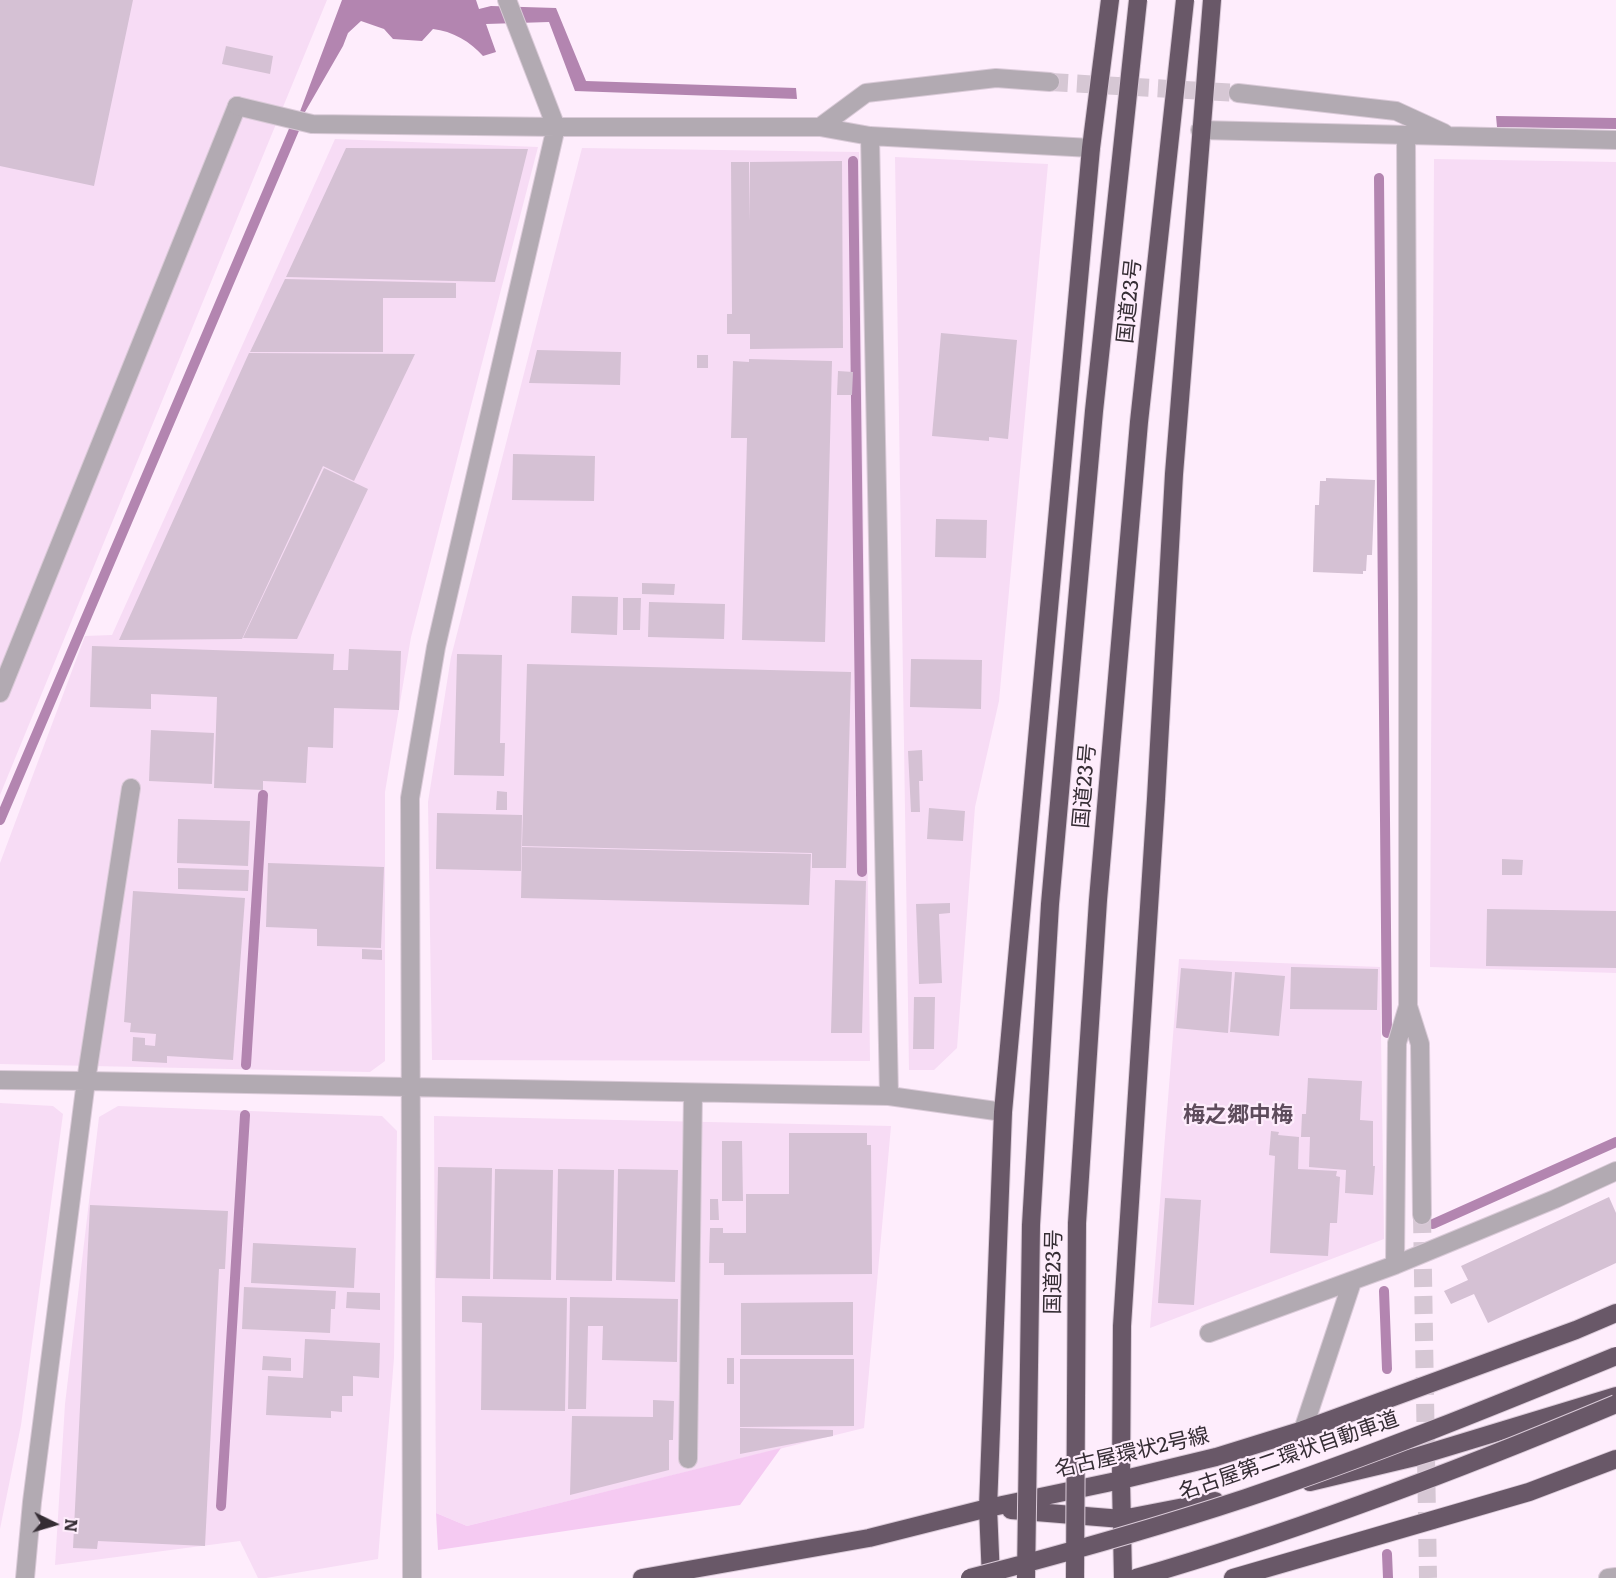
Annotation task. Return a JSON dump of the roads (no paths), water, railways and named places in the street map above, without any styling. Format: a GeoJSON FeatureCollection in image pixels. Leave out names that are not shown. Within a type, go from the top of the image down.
{"type":"FeatureCollection","features":[{"type":"Feature","properties":{"kind":"highway"},"geometry":{"type":"LineString","coordinates":[[992,1578],[988,1508],[1003,1112],[1091,148],[1110,0]]}},
{"type":"Feature","properties":{"kind":"highway","name":"国道23号"},"geometry":{"type":"LineString","coordinates":[[1026,1578],[1031,1225],[1050,904],[1094,411],[1138,0]]}},
{"type":"Feature","properties":{"kind":"highway","name":"国道23号"},"geometry":{"type":"LineString","coordinates":[[1075,1578],[1077,1223],[1098,900],[1139,422],[1185,0]]}},
{"type":"Feature","properties":{"kind":"highway"},"geometry":{"type":"LineString","coordinates":[[1123,1578],[1122,1326],[1156,799],[1174,474],[1212,0]]}},
{"type":"Feature","properties":{"kind":"highway","name":"名古屋環状2号線"},"geometry":{"type":"LineString","coordinates":[[642,1578],[869,1538],[988,1508],[1216,1457],[1303,1430],[1576,1330],[1616,1313]]}},
{"type":"Feature","properties":{"kind":"highway","name":"名古屋第二環状自動車道"},"geometry":{"type":"LineString","coordinates":[[970,1578],[1246,1498],[1387,1448],[1616,1356]]}},
{"type":"Feature","properties":{"kind":"highway"},"geometry":{"type":"LineString","coordinates":[[988,1508],[1122,1519],[1265,1492],[1414,1457],[1616,1396]]}},
{"type":"Feature","properties":{"kind":"highway"},"geometry":{"type":"LineString","coordinates":[[1136,1578],[1285,1531],[1400,1490],[1616,1404]]}},
{"type":"Feature","properties":{"kind":"highway"},"geometry":{"type":"LineString","coordinates":[[1233,1578],[1529,1492],[1616,1459]]}},
{"type":"Feature","properties":{"kind":"street"},"geometry":{"type":"LineString","coordinates":[[412,1578],[410,798],[436,647],[556,127],[507,0]]}},
{"type":"Feature","properties":{"kind":"street"},"geometry":{"type":"LineString","coordinates":[[820,127],[866,93],[996,78],[1050,82]]}},
{"type":"Feature","properties":{"kind":"street"},"geometry":{"type":"LineString","coordinates":[[1238,93],[1396,111],[1451,136]]}},
{"type":"Feature","properties":{"kind":"street"},"geometry":{"type":"LineString","coordinates":[[0,693],[237,106],[312,124],[820,127],[870,136],[1091,148]]}},
{"type":"Feature","properties":{"kind":"street"},"geometry":{"type":"LineString","coordinates":[[1200,130],[1616,140]]}},
{"type":"Feature","properties":{"kind":"street"},"geometry":{"type":"LineString","coordinates":[[1395,1265],[1397,1043],[1408,1006],[1406,135]]}},
{"type":"Feature","properties":{"kind":"street"},"geometry":{"type":"LineString","coordinates":[[870,136],[889,1096]]}},
{"type":"Feature","properties":{"kind":"street"},"geometry":{"type":"LineString","coordinates":[[25,1578],[32,1502],[86,1081],[131,788]]}},
{"type":"Feature","properties":{"kind":"street"},"geometry":{"type":"LineString","coordinates":[[1408,1006],[1420,1044],[1422,1215]]}},
{"type":"Feature","properties":{"kind":"street"},"geometry":{"type":"LineString","coordinates":[[0,1080],[889,1096],[1003,1112]]}},
{"type":"Feature","properties":{"kind":"street"},"geometry":{"type":"LineString","coordinates":[[688,1459],[693,1093]]}},
{"type":"Feature","properties":{"kind":"street"},"geometry":{"type":"LineString","coordinates":[[1209,1333],[1395,1265],[1555,1199],[1616,1171]]}},
{"type":"Feature","properties":{"kind":"street"},"geometry":{"type":"LineString","coordinates":[[1303,1430],[1352,1282]]}},
{"type":"Feature","properties":{"kind":"street"},"geometry":{"type":"LineString","coordinates":[[1608,1578],[1616,1577]]}},
{"type":"Feature","properties":{"kind":"waterway"},"geometry":{"type":"LineString","coordinates":[[0,820],[296,125]]}},
{"type":"Feature","properties":{"kind":"waterway"},"geometry":{"type":"LineString","coordinates":[[853,161],[862,872]]}},
{"type":"Feature","properties":{"kind":"waterway"},"geometry":{"type":"LineString","coordinates":[[1379,178],[1387,1033]]}},
{"type":"Feature","properties":{"kind":"waterway"},"geometry":{"type":"LineString","coordinates":[[246,1065],[263,795]]}},
{"type":"Feature","properties":{"kind":"waterway"},"geometry":{"type":"LineString","coordinates":[[221,1506],[245,1115]]}},
{"type":"Feature","properties":{"kind":"waterway"},"geometry":{"type":"LineString","coordinates":[[1433,1224],[1616,1142]]}},
{"type":"Feature","properties":{"kind":"waterway"},"geometry":{"type":"LineString","coordinates":[[1384,1291],[1387,1369]]}},
{"type":"Feature","properties":{"kind":"waterway"},"geometry":{"type":"LineString","coordinates":[[1387,1554],[1388,1578]]}},
{"type":"Feature","properties":{"kind":"tunnel"},"geometry":{"type":"LineString","coordinates":[[1050,82],[1238,93]]}},
{"type":"Feature","properties":{"kind":"tunnel"},"geometry":{"type":"LineString","coordinates":[[1422,1215],[1428,1578]]}},
{"type":"Feature","properties":{"kind":"district","name":"梅之郷中梅"},"geometry":{"type":"Point","coordinates":[1238,1116]}}]}
